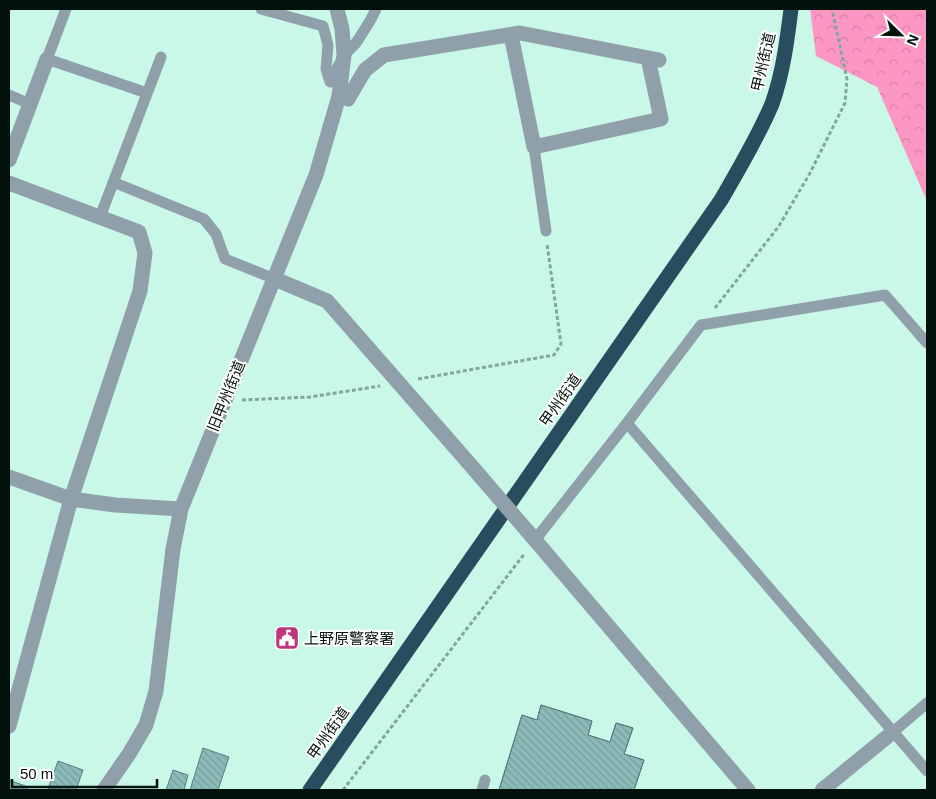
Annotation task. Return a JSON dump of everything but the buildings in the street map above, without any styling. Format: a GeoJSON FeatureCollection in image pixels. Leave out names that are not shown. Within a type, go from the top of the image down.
{"type":"FeatureCollection","features":[{"type":"Feature","properties":{"kind":"highway","name":"甲州街道"},"geometry":{"type":"LineString","coordinates":[[310,790],[721,200],[748,153],[772,103],[784,60],[792,9]]}},
{"type":"Feature","properties":{"kind":"street","name":"旧甲州街道"},"geometry":{"type":"LineString","coordinates":[[104,790],[146,725],[156,691],[173,550],[181,509],[316,175],[339,96],[344,55],[342,29],[337,9]]}},
{"type":"Feature","properties":{"kind":"street"},"geometry":{"type":"LineString","coordinates":[[339,96],[348,99],[365,70],[384,55],[520,33],[654,59],[661,119],[534,147],[511,35]]}},
{"type":"Feature","properties":{"kind":"street"},"geometry":{"type":"LineString","coordinates":[[9,160],[47,58]]}},
{"type":"Feature","properties":{"kind":"street"},"geometry":{"type":"LineString","coordinates":[[9,183],[139,232],[145,253],[140,291],[71,499],[9,726]]}},
{"type":"Feature","properties":{"kind":"street"},"geometry":{"type":"LineString","coordinates":[[275,278],[327,301],[474,469],[748,790]]}},
{"type":"Feature","properties":{"kind":"street"},"geometry":{"type":"LineString","coordinates":[[9,477],[71,499],[115,505],[181,509]]}},
{"type":"Feature","properties":{"kind":"street"},"geometry":{"type":"LineString","coordinates":[[822,790],[894,732]]}},
{"type":"Feature","properties":{"kind":"lane"},"geometry":{"type":"LineString","coordinates":[[66,9],[47,58],[147,93]]}},
{"type":"Feature","properties":{"kind":"lane"},"geometry":{"type":"LineString","coordinates":[[261,9],[323,26],[328,45],[326,69],[330,82],[344,55],[365,28],[376,9]]}},
{"type":"Feature","properties":{"kind":"lane"},"geometry":{"type":"LineString","coordinates":[[100,217],[161,57]]}},
{"type":"Feature","properties":{"kind":"lane"},"geometry":{"type":"LineString","coordinates":[[9,96],[30,104]]}},
{"type":"Feature","properties":{"kind":"lane"},"geometry":{"type":"LineString","coordinates":[[534,147],[546,231]]}},
{"type":"Feature","properties":{"kind":"lane"},"geometry":{"type":"LineString","coordinates":[[113,182],[204,220],[216,234],[226,259],[275,278]]}},
{"type":"Feature","properties":{"kind":"lane"},"geometry":{"type":"LineString","coordinates":[[535,540],[701,325],[885,295],[927,343]]}},
{"type":"Feature","properties":{"kind":"lane"},"geometry":{"type":"LineString","coordinates":[[627,423],[927,771]]}},
{"type":"Feature","properties":{"kind":"lane"},"geometry":{"type":"LineString","coordinates":[[894,732],[927,703]]}},
{"type":"Feature","properties":{"kind":"path"},"geometry":{"type":"LineString","coordinates":[[701,325],[779,226],[810,173],[845,103],[847,79],[832,9]]}},
{"type":"Feature","properties":{"kind":"path"},"geometry":{"type":"LineString","coordinates":[[224,401],[310,397],[554,355],[561,344],[546,231]]}},
{"type":"Feature","properties":{"kind":"path"},"geometry":{"type":"LineString","coordinates":[[343,790],[535,540]]}},
{"type":"Feature","properties":{"kind":"green space"},"geometry":{"type":"Polygon","coordinates":[[[810,9],[927,9],[927,201],[877,87],[816,56],[810,9]]]}},
{"type":"Feature","properties":{"kind":"place","name":"上野原警察署"},"geometry":{"type":"Point","coordinates":[287,638]}}]}
